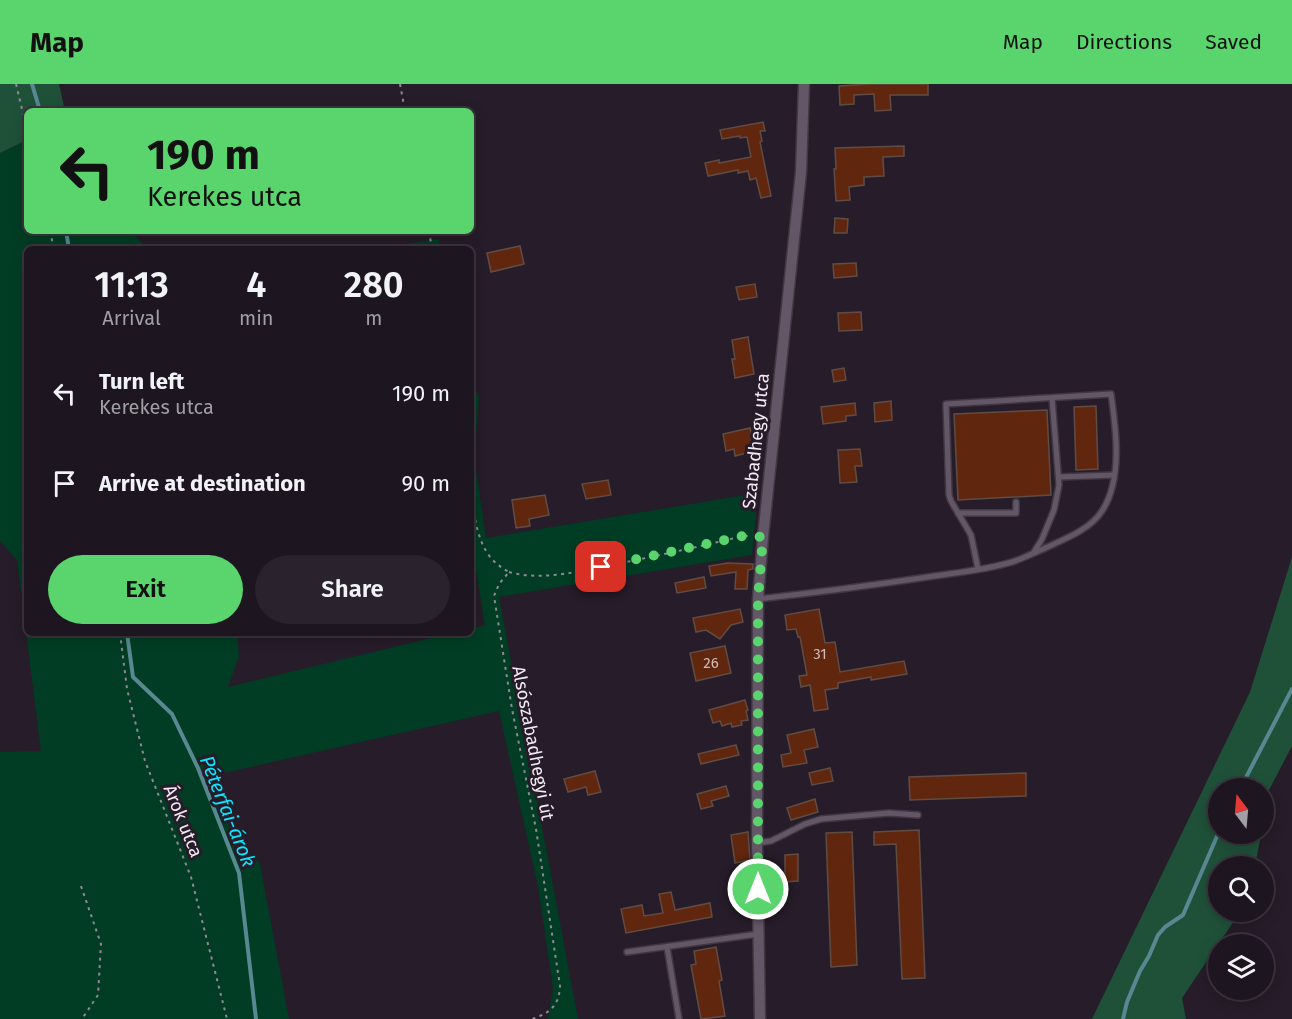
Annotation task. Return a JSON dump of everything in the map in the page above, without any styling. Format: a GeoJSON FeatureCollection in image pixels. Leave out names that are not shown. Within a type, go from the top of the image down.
{"type":"FeatureCollection","features":[{"type":"Feature","properties":{"kind":"street","name":"Szabadhegy utca"},"geometry":{"type":"LineString","coordinates":[[760,1019],[757,843],[758,599],[801,172],[804,84]]}},
{"type":"Feature","properties":{"kind":"lane"},"geometry":{"type":"LineString","coordinates":[[758,599],[978,569],[1015,561],[1079,531],[1092,522],[1102,510],[1111,490],[1116,441],[1111,394],[946,404],[949,495],[971,535],[978,569]]}},
{"type":"Feature","properties":{"kind":"lane"},"geometry":{"type":"LineString","coordinates":[[1033,553],[1042,539],[1054,510],[1059,485],[1052,398]]}},
{"type":"Feature","properties":{"kind":"lane"},"geometry":{"type":"LineString","coordinates":[[1059,477],[1114,475]]}},
{"type":"Feature","properties":{"kind":"lane"},"geometry":{"type":"LineString","coordinates":[[958,513],[1016,513],[1016,502]]}},
{"type":"Feature","properties":{"kind":"lane"},"geometry":{"type":"LineString","coordinates":[[757,843],[771,841],[805,824],[821,819],[889,813],[918,815]]}},
{"type":"Feature","properties":{"kind":"lane"},"geometry":{"type":"LineString","coordinates":[[627,952],[758,934]]}},
{"type":"Feature","properties":{"kind":"lane"},"geometry":{"type":"LineString","coordinates":[[667,947],[679,1019]]}},
{"type":"Feature","properties":{"kind":"path"},"geometry":{"type":"LineString","coordinates":[[16,84],[24,117]]}},
{"type":"Feature","properties":{"kind":"path"},"geometry":{"type":"LineString","coordinates":[[400,84],[404,108]]}},
{"type":"Feature","properties":{"kind":"path"},"geometry":{"type":"LineString","coordinates":[[474,511],[482,543],[491,559],[509,572],[523,576],[564,574],[743,536],[763,537]]}},
{"type":"Feature","properties":{"kind":"path","name":"Alsószabadhegyi út"},"geometry":{"type":"LineString","coordinates":[[509,572],[499,584],[494,596],[512,709],[536,830],[560,986],[560,996],[552,1008],[532,1019]]}},
{"type":"Feature","properties":{"kind":"path","name":"Árok utca"},"geometry":{"type":"LineString","coordinates":[[120,636],[127,689],[145,761],[191,877],[227,1019]]}},
{"type":"Feature","properties":{"kind":"path"},"geometry":{"type":"LineString","coordinates":[[81,886],[101,944],[98,995],[82,1019]]}},
{"type":"Feature","properties":{"kind":"green space"},"geometry":{"type":"Polygon","coordinates":[[[0,84],[59,84],[64,108],[24,108],[24,141],[0,153],[0,84]]]}},
{"type":"Feature","properties":{"kind":"green space"},"geometry":{"type":"Polygon","coordinates":[[[24,141],[24,234],[133,234],[145,246],[24,246],[24,616],[17,560],[0,541],[0,153],[24,141]]]}},
{"type":"Feature","properties":{"kind":"green space"},"geometry":{"type":"Polygon","coordinates":[[[439,239],[440,246],[390,246],[439,239]]]}},
{"type":"Feature","properties":{"kind":"green space"},"geometry":{"type":"Polygon","coordinates":[[[474,385],[479,399],[474,456],[474,385]]]}},
{"type":"Feature","properties":{"kind":"green space"},"geometry":{"type":"Polygon","coordinates":[[[474,456],[486,538],[758,493],[752,555],[499,597],[578,1019],[546,1019],[553,988],[538,886],[499,711],[219,774],[233,835],[260,864],[289,1019],[0,1019],[0,752],[41,751],[27,636],[237,636],[239,656],[228,687],[440,636],[474,636],[474,628],[485,625],[474,559],[474,456]]]}},
{"type":"Feature","properties":{"kind":"green space"},"geometry":{"type":"Polygon","coordinates":[[[1292,557],[1292,746],[1274,780],[1274,778],[1208,778],[1250,692],[1292,557]]]}},
{"type":"Feature","properties":{"kind":"green space"},"geometry":{"type":"Polygon","coordinates":[[[1208,779],[1208,844],[1259,844],[1257,856],[1208,856],[1208,922],[1233,922],[1225,934],[1208,934],[1208,959],[1182,998],[1186,1019],[1092,1019],[1208,779]]]}},
{"type":"Feature","properties":{"kind":"building"},"geometry":{"type":"Polygon","coordinates":[[[928,84],[928,95],[890,95],[891,110],[875,111],[874,94],[854,95],[854,104],[840,105],[839,86],[928,84]]]}},
{"type":"Feature","properties":{"kind":"building"},"geometry":{"type":"Polygon","coordinates":[[[763,122],[765,131],[760,131],[762,141],[760,142],[771,196],[761,198],[756,178],[750,180],[748,171],[738,173],[738,170],[708,176],[705,163],[719,160],[719,163],[751,157],[747,137],[722,139],[720,130],[763,122]]]}},
{"type":"Feature","properties":{"kind":"building"},"geometry":{"type":"Polygon","coordinates":[[[904,146],[904,156],[883,157],[884,176],[864,177],[864,185],[849,187],[850,200],[836,201],[835,148],[904,146]]]}},
{"type":"Feature","properties":{"kind":"building"},"geometry":{"type":"Polygon","coordinates":[[[835,218],[848,219],[847,233],[834,233],[835,218]]]}},
{"type":"Feature","properties":{"kind":"building"},"geometry":{"type":"Polygon","coordinates":[[[520,246],[524,264],[491,272],[487,253],[520,246]]]}},
{"type":"Feature","properties":{"kind":"building"},"geometry":{"type":"Polygon","coordinates":[[[856,263],[857,276],[834,278],[833,264],[856,263]]]}},
{"type":"Feature","properties":{"kind":"building"},"geometry":{"type":"Polygon","coordinates":[[[755,284],[757,297],[739,300],[736,287],[755,284]]]}},
{"type":"Feature","properties":{"kind":"building"},"geometry":{"type":"Polygon","coordinates":[[[861,312],[862,330],[839,331],[838,313],[861,312]]]}},
{"type":"Feature","properties":{"kind":"building"},"geometry":{"type":"Polygon","coordinates":[[[748,337],[754,374],[735,378],[732,340],[748,337]]]}},
{"type":"Feature","properties":{"kind":"building"},"geometry":{"type":"Polygon","coordinates":[[[844,368],[846,380],[834,382],[832,370],[844,368]]]}},
{"type":"Feature","properties":{"kind":"building"},"geometry":{"type":"Polygon","coordinates":[[[891,401],[892,420],[875,422],[874,403],[891,401]]]}},
{"type":"Feature","properties":{"kind":"building"},"geometry":{"type":"Polygon","coordinates":[[[855,403],[856,415],[846,416],[846,421],[823,424],[821,407],[855,403]]]}},
{"type":"Feature","properties":{"kind":"building"},"geometry":{"type":"Polygon","coordinates":[[[1096,406],[1098,469],[1076,470],[1074,407],[1096,406]]]}},
{"type":"Feature","properties":{"kind":"building"},"geometry":{"type":"Polygon","coordinates":[[[1047,410],[1051,495],[958,500],[954,414],[1047,410]]]}},
{"type":"Feature","properties":{"kind":"building"},"geometry":{"type":"Polygon","coordinates":[[[750,428],[754,445],[750,446],[751,452],[735,456],[734,449],[726,451],[723,434],[750,428]]]}},
{"type":"Feature","properties":{"kind":"building"},"geometry":{"type":"Polygon","coordinates":[[[860,449],[862,466],[855,466],[857,482],[840,483],[838,450],[860,449]]]}},
{"type":"Feature","properties":{"kind":"building"},"geometry":{"type":"Polygon","coordinates":[[[608,480],[611,495],[586,499],[582,484],[608,480]]]}},
{"type":"Feature","properties":{"kind":"building"},"geometry":{"type":"Polygon","coordinates":[[[545,495],[549,515],[529,519],[530,526],[516,528],[512,500],[545,495]]]}},
{"type":"Feature","properties":{"kind":"building"},"geometry":{"type":"Polygon","coordinates":[[[728,563],[753,564],[753,569],[748,570],[747,589],[735,589],[736,572],[711,576],[709,566],[728,563]]]}},
{"type":"Feature","properties":{"kind":"building"},"geometry":{"type":"Polygon","coordinates":[[[704,577],[706,588],[677,593],[675,583],[704,577]]]}},
{"type":"Feature","properties":{"kind":"building"},"geometry":{"type":"Polygon","coordinates":[[[740,609],[743,622],[731,625],[720,639],[706,630],[696,632],[693,618],[740,609]]]}},
{"type":"Feature","properties":{"kind":"building"},"geometry":{"type":"Polygon","coordinates":[[[819,609],[825,643],[835,642],[840,672],[904,661],[907,674],[838,683],[838,688],[825,690],[828,709],[814,711],[810,685],[801,687],[799,676],[807,675],[800,637],[796,629],[787,630],[785,615],[819,609]]]}},
{"type":"Feature","properties":{"kind":"building"},"geometry":{"type":"Polygon","coordinates":[[[725,646],[731,673],[696,681],[690,653],[725,646]]]}},
{"type":"Feature","properties":{"kind":"building"},"geometry":{"type":"Polygon","coordinates":[[[745,700],[748,720],[741,721],[742,725],[732,727],[731,723],[722,726],[720,721],[713,723],[709,710],[745,700]]]}},
{"type":"Feature","properties":{"kind":"building"},"geometry":{"type":"Polygon","coordinates":[[[814,729],[818,747],[804,750],[807,763],[783,767],[781,755],[791,753],[787,735],[814,729]]]}},
{"type":"Feature","properties":{"kind":"building"},"geometry":{"type":"Polygon","coordinates":[[[736,745],[739,755],[701,764],[698,754],[736,745]]]}},
{"type":"Feature","properties":{"kind":"building"},"geometry":{"type":"Polygon","coordinates":[[[830,768],[833,781],[812,785],[809,773],[830,768]]]}},
{"type":"Feature","properties":{"kind":"building"},"geometry":{"type":"Polygon","coordinates":[[[595,771],[601,792],[588,795],[586,787],[568,792],[564,779],[595,771]]]}},
{"type":"Feature","properties":{"kind":"building"},"geometry":{"type":"Polygon","coordinates":[[[1026,773],[1026,796],[910,800],[909,777],[1026,773]]]}},
{"type":"Feature","properties":{"kind":"building"},"geometry":{"type":"Polygon","coordinates":[[[726,786],[729,796],[711,801],[713,806],[701,809],[697,794],[726,786]]]}},
{"type":"Feature","properties":{"kind":"building"},"geometry":{"type":"Polygon","coordinates":[[[815,799],[818,812],[791,820],[787,808],[815,799]]]}},
{"type":"Feature","properties":{"kind":"building"},"geometry":{"type":"Polygon","coordinates":[[[919,830],[925,978],[902,979],[896,844],[874,845],[874,832],[919,830]]]}},
{"type":"Feature","properties":{"kind":"building"},"geometry":{"type":"Polygon","coordinates":[[[748,832],[750,860],[735,863],[731,835],[748,832]]]}},
{"type":"Feature","properties":{"kind":"building"},"geometry":{"type":"Polygon","coordinates":[[[852,832],[857,965],[831,967],[826,833],[852,832]]]}},
{"type":"Feature","properties":{"kind":"building"},"geometry":{"type":"Polygon","coordinates":[[[798,854],[798,881],[785,882],[785,855],[798,854]]]}},
{"type":"Feature","properties":{"kind":"building"},"geometry":{"type":"Polygon","coordinates":[[[671,892],[675,910],[710,903],[712,917],[626,933],[621,909],[642,905],[644,916],[663,913],[659,894],[671,892]]]}},
{"type":"Feature","properties":{"kind":"building"},"geometry":{"type":"Polygon","coordinates":[[[716,947],[725,1016],[701,1019],[691,965],[696,964],[694,951],[716,947]]]}},
{"type":"Feature","properties":{"kind":"waterway","name":"Péterfai-árok"},"geometry":{"type":"LineString","coordinates":[[32,84],[39,108]]}},
{"type":"Feature","properties":{"kind":"waterway","name":"Péterfai-árok"},"geometry":{"type":"LineString","coordinates":[[66,234],[68,246]]}},
{"type":"Feature","properties":{"kind":"waterway","name":"Péterfai-árok"},"geometry":{"type":"LineString","coordinates":[[127,636],[133,677],[172,714],[198,768],[239,873],[256,1019]]}},
{"type":"Feature","properties":{"kind":"waterway"},"geometry":{"type":"LineString","coordinates":[[1246,778],[1292,689]]}},
{"type":"Feature","properties":{"kind":"waterway"},"geometry":{"type":"LineString","coordinates":[[1123,1019],[1127,1002],[1158,935],[1165,927],[1183,915],[1214,844]]}},
{"type":"Feature","properties":{"kind":"route"},"geometry":{"type":"LineString","coordinates":[[601,567],[743,536],[763,537],[758,599],[758,889]]}}]}
